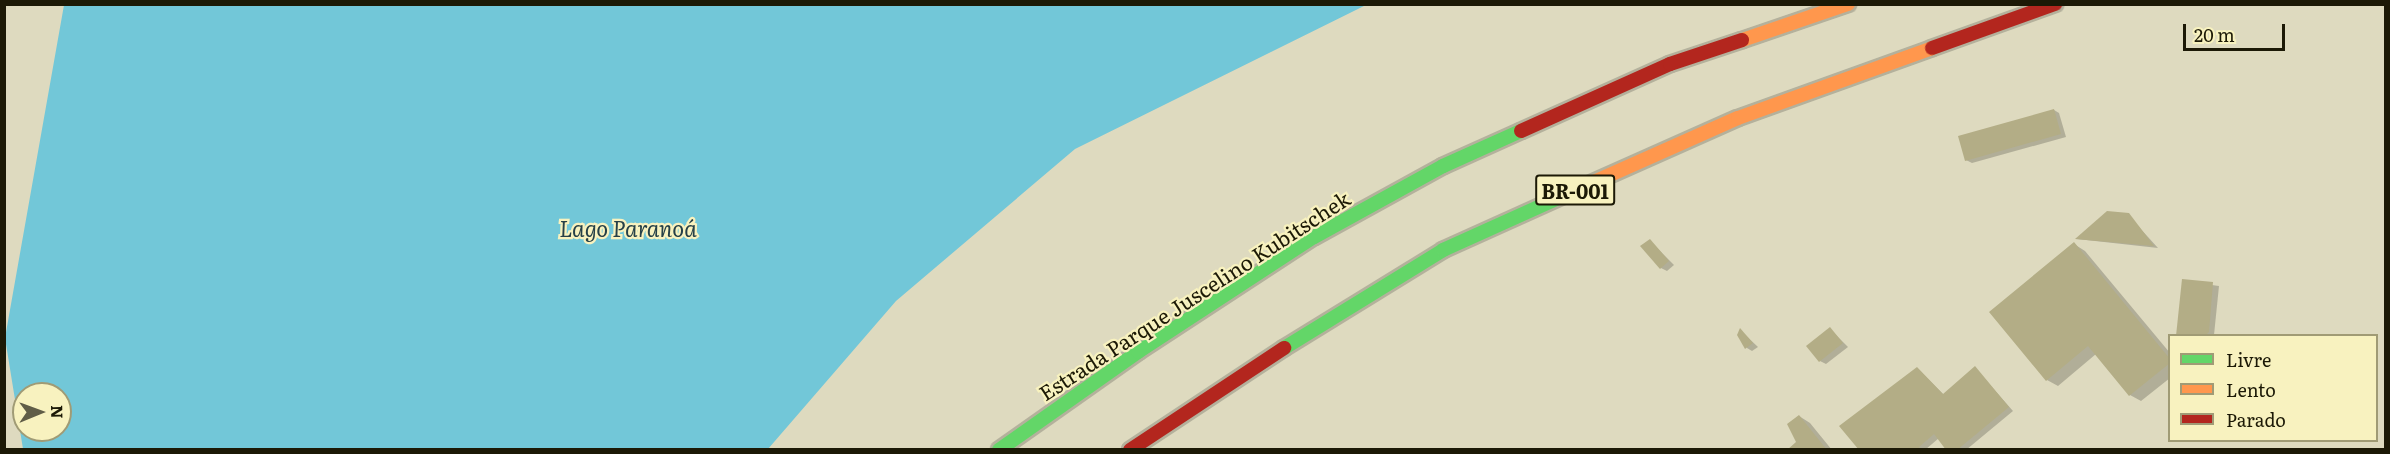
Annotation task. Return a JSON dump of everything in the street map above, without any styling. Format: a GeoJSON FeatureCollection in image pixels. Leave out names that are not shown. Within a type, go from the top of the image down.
{"type":"FeatureCollection","features":[{"type":"Feature","properties":{"kind":"highway","name":"Estrada Parque Juscelino Kubitschek"},"geometry":{"type":"LineString","coordinates":[[999,450],[1138,352],[1314,237],[1443,166],[1670,64],[1848,4]]}},
{"type":"Feature","properties":{"kind":"highway","name":"BR-001"},"geometry":{"type":"LineString","coordinates":[[1130,450],[1333,315],[1443,250],[1738,118],[2055,4]]}},
{"type":"Feature","properties":{"kind":"water","name":"Lago Paranoá"},"geometry":{"type":"Polygon","coordinates":[[[64,4],[1366,5],[1075,149],[896,301],[768,449],[23,449],[22,442],[72,442],[72,382],[12,382],[5,338],[64,4]]]}},
{"type":"Feature","properties":{"kind":"building"},"geometry":{"type":"Polygon","coordinates":[[[2054,109],[2061,134],[1965,161],[1958,136],[2054,109]]]}},
{"type":"Feature","properties":{"kind":"building"},"geometry":{"type":"Polygon","coordinates":[[[2107,211],[2129,213],[2154,246],[2075,239],[2107,211]]]}},
{"type":"Feature","properties":{"kind":"building"},"geometry":{"type":"Polygon","coordinates":[[[1650,239],[1669,261],[1660,269],[1640,246],[1650,239]]]}},
{"type":"Feature","properties":{"kind":"building"},"geometry":{"type":"Polygon","coordinates":[[[2074,242],[2168,357],[2168,365],[2129,396],[2088,346],[2046,381],[1989,312],[2074,242]]]}},
{"type":"Feature","properties":{"kind":"building"},"geometry":{"type":"Polygon","coordinates":[[[2182,279],[2213,282],[2209,332],[2207,334],[2176,334],[2182,279]]]}},
{"type":"Feature","properties":{"kind":"building"},"geometry":{"type":"Polygon","coordinates":[[[1830,327],[1843,343],[1819,362],[1806,346],[1830,327]]]}},
{"type":"Feature","properties":{"kind":"building"},"geometry":{"type":"Polygon","coordinates":[[[1740,328],[1753,343],[1745,349],[1737,335],[1740,328]]]}},
{"type":"Feature","properties":{"kind":"building"},"geometry":{"type":"Polygon","coordinates":[[[1975,366],[2009,407],[1957,450],[1946,450],[1934,434],[1919,447],[1921,450],[1859,450],[1839,426],[1917,367],[1943,394],[1975,366]]]}},
{"type":"Feature","properties":{"kind":"building"},"geometry":{"type":"Polygon","coordinates":[[[1799,415],[1827,450],[1787,450],[1796,442],[1787,424],[1799,415]]]}},
{"type":"Feature","properties":{"kind":"traffic: fast"},"geometry":{"type":"LineString","coordinates":[[999,450],[1138,352],[1314,237],[1443,166],[1521,131]]}},
{"type":"Feature","properties":{"kind":"traffic: fast"},"geometry":{"type":"LineString","coordinates":[[1284,348],[1443,250],[1576,190]]}},
{"type":"Feature","properties":{"kind":"traffic: slow"},"geometry":{"type":"LineString","coordinates":[[1742,40],[1848,4]]}},
{"type":"Feature","properties":{"kind":"traffic: slow"},"geometry":{"type":"LineString","coordinates":[[1576,190],[1738,118],[1932,48]]}},
{"type":"Feature","properties":{"kind":"traffic: jam"},"geometry":{"type":"LineString","coordinates":[[1932,48],[2055,4]]}},
{"type":"Feature","properties":{"kind":"traffic: jam"},"geometry":{"type":"LineString","coordinates":[[1521,131],[1670,64],[1742,40]]}},
{"type":"Feature","properties":{"kind":"traffic: jam"},"geometry":{"type":"LineString","coordinates":[[1130,450],[1284,348]]}}]}
